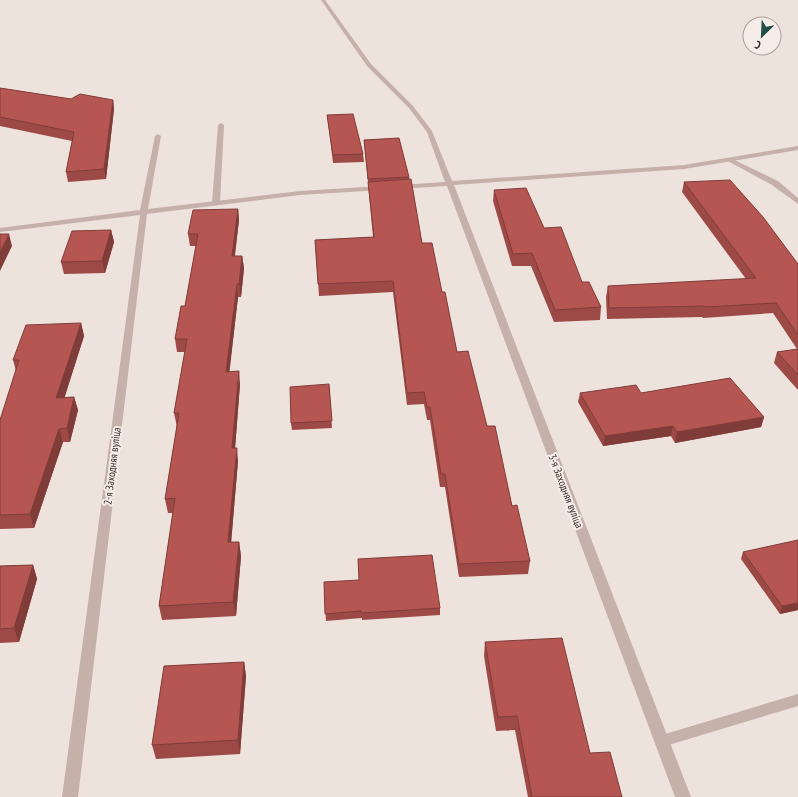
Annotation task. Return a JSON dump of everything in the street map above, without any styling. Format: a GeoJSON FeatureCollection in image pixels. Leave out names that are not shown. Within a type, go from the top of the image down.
{"type":"FeatureCollection","features":[{"type":"Feature","properties":{"kind":"street","name":"3-я Заходняя вуліца"},"geometry":{"type":"LineString","coordinates":[[323,0],[334,19],[369,65],[411,108],[430,132],[683,797]]}},
{"type":"Feature","properties":{"kind":"street"},"geometry":{"type":"LineString","coordinates":[[216,203],[221,125]]}},
{"type":"Feature","properties":{"kind":"street","name":"2-я Заходняя вуліца"},"geometry":{"type":"LineString","coordinates":[[70,797],[144,211],[158,136]]}},
{"type":"Feature","properties":{"kind":"street"},"geometry":{"type":"LineString","coordinates":[[0,230],[144,211],[300,193],[684,167],[798,148]]}},
{"type":"Feature","properties":{"kind":"street"},"geometry":{"type":"LineString","coordinates":[[730,160],[775,183],[798,202]]}},
{"type":"Feature","properties":{"kind":"street"},"geometry":{"type":"LineString","coordinates":[[662,741],[798,700]]}},
{"type":"Feature","properties":{"kind":"building"},"geometry":{"type":"Polygon","coordinates":[[[0,88],[71,99],[80,94],[113,100],[104,169],[66,172],[74,132],[0,117],[0,88]]]}},
{"type":"Feature","properties":{"kind":"building"},"geometry":{"type":"Polygon","coordinates":[[[353,114],[363,154],[333,155],[327,115],[353,114]]]}},
{"type":"Feature","properties":{"kind":"building"},"geometry":{"type":"Polygon","coordinates":[[[399,138],[409,177],[368,179],[364,140],[399,138]]]}},
{"type":"Feature","properties":{"kind":"building"},"geometry":{"type":"Polygon","coordinates":[[[411,179],[422,243],[432,243],[442,292],[445,292],[457,352],[468,351],[487,426],[495,426],[512,506],[517,505],[530,561],[459,564],[445,474],[441,474],[430,407],[427,407],[424,392],[407,393],[393,281],[318,284],[315,240],[374,237],[368,182],[411,179]]]}},
{"type":"Feature","properties":{"kind":"building"},"geometry":{"type":"Polygon","coordinates":[[[730,180],[763,217],[798,264],[798,335],[776,303],[705,307],[609,308],[608,286],[756,278],[684,182],[730,180]]]}},
{"type":"Feature","properties":{"kind":"building"},"geometry":{"type":"Polygon","coordinates":[[[526,188],[544,228],[561,227],[582,282],[589,282],[601,307],[555,310],[532,253],[513,254],[494,190],[526,188]]]}},
{"type":"Feature","properties":{"kind":"building"},"geometry":{"type":"Polygon","coordinates":[[[238,209],[232,256],[242,256],[226,372],[239,371],[232,448],[237,448],[228,542],[239,542],[233,602],[159,606],[175,498],[165,499],[179,413],[174,413],[187,339],[175,339],[181,306],[185,306],[198,234],[188,234],[193,210],[238,209]]]}},
{"type":"Feature","properties":{"kind":"building"},"geometry":{"type":"Polygon","coordinates":[[[111,230],[102,261],[61,262],[72,231],[111,230]]]}},
{"type":"Feature","properties":{"kind":"building"},"geometry":{"type":"Polygon","coordinates":[[[0,234],[9,234],[0,252],[0,234]]]}},
{"type":"Feature","properties":{"kind":"building"},"geometry":{"type":"Polygon","coordinates":[[[81,323],[56,398],[74,397],[67,428],[59,429],[30,514],[0,515],[0,420],[19,360],[13,360],[26,325],[81,323]]]}},
{"type":"Feature","properties":{"kind":"building"},"geometry":{"type":"Polygon","coordinates":[[[798,349],[798,375],[777,352],[798,349]]]}},
{"type":"Feature","properties":{"kind":"building"},"geometry":{"type":"Polygon","coordinates":[[[730,378],[764,417],[677,432],[673,426],[605,436],[580,393],[636,385],[641,393],[730,378]]]}},
{"type":"Feature","properties":{"kind":"building"},"geometry":{"type":"Polygon","coordinates":[[[329,384],[332,421],[291,423],[290,387],[329,384]]]}},
{"type":"Feature","properties":{"kind":"building"},"geometry":{"type":"Polygon","coordinates":[[[798,540],[798,603],[782,606],[743,552],[798,540]]]}},
{"type":"Feature","properties":{"kind":"building"},"geometry":{"type":"Polygon","coordinates":[[[432,555],[440,608],[325,614],[324,582],[359,580],[358,559],[432,555]]]}},
{"type":"Feature","properties":{"kind":"building"},"geometry":{"type":"Polygon","coordinates":[[[33,565],[14,628],[0,629],[0,566],[33,565]]]}},
{"type":"Feature","properties":{"kind":"building"},"geometry":{"type":"Polygon","coordinates":[[[562,638],[590,753],[610,752],[622,797],[532,797],[517,716],[498,717],[485,642],[562,638]]]}},
{"type":"Feature","properties":{"kind":"building"},"geometry":{"type":"Polygon","coordinates":[[[244,662],[238,740],[152,745],[164,666],[244,662]]]}}]}
